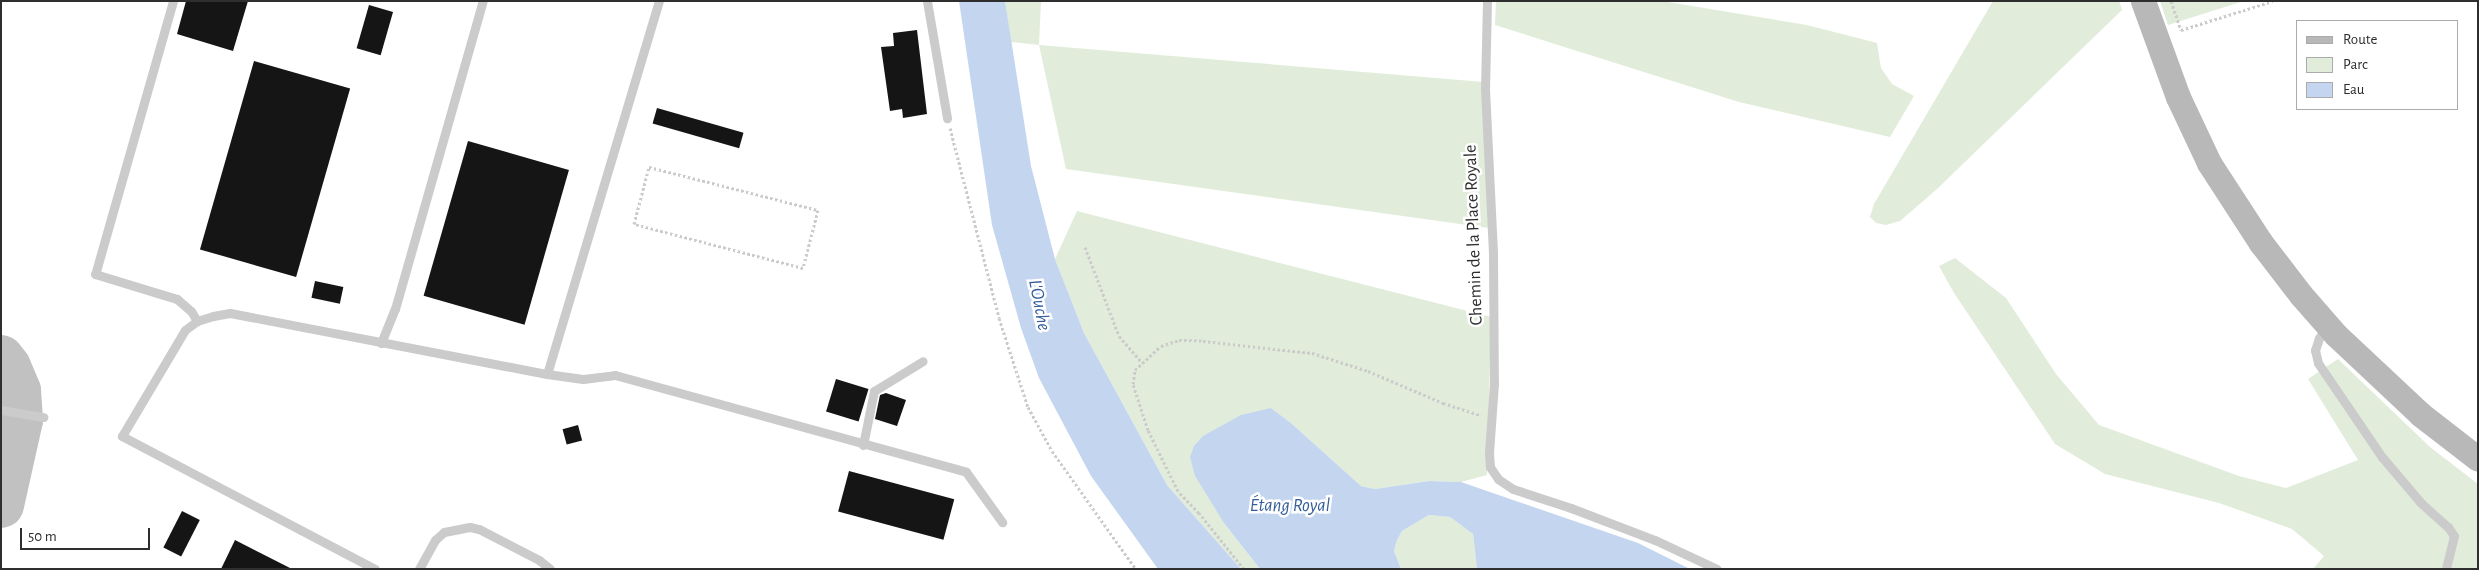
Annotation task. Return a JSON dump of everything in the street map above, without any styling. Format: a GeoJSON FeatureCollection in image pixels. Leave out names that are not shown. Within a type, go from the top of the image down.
{"type":"FeatureCollection","features":[{"type":"Feature","properties":{"kind":"street"},"geometry":{"type":"LineString","coordinates":[[2143,1],[2178,97],[2217,178],[2260,243],[2328,326],[2384,382],[2478,459]]}},
{"type":"Feature","properties":{"kind":"lane"},"geometry":{"type":"LineString","coordinates":[[173,1],[95,274],[177,299],[192,311],[196,320]]}},
{"type":"Feature","properties":{"kind":"lane"},"geometry":{"type":"LineString","coordinates":[[381,343],[396,309],[483,1]]}},
{"type":"Feature","properties":{"kind":"lane"},"geometry":{"type":"LineString","coordinates":[[547,374],[659,1]]}},
{"type":"Feature","properties":{"kind":"lane"},"geometry":{"type":"LineString","coordinates":[[927,1],[947,118]]}},
{"type":"Feature","properties":{"kind":"lane","name":"Chemin de la Place Royale"},"geometry":{"type":"LineString","coordinates":[[1487,1],[1485,89],[1494,264],[1494,383],[1488,453],[1490,467],[1498,479],[1513,490],[1571,508],[1656,540],[1717,569]]}},
{"type":"Feature","properties":{"kind":"lane"},"geometry":{"type":"LineString","coordinates":[[375,569],[122,436],[185,330],[196,320],[230,313],[547,374],[583,379],[615,375],[862,445],[966,472],[1002,522]]}},
{"type":"Feature","properties":{"kind":"lane"},"geometry":{"type":"LineString","coordinates":[[2328,326],[2319,338],[2316,350],[2318,364],[2382,457],[2421,503],[2448,527],[2454,536],[2446,569]]}},
{"type":"Feature","properties":{"kind":"lane"},"geometry":{"type":"LineString","coordinates":[[862,445],[874,391],[923,361]]}},
{"type":"Feature","properties":{"kind":"lane"},"geometry":{"type":"LineString","coordinates":[[1,410],[43,417]]}},
{"type":"Feature","properties":{"kind":"lane"},"geometry":{"type":"LineString","coordinates":[[419,569],[435,540],[444,532],[470,526],[539,560],[550,569]]}},
{"type":"Feature","properties":{"kind":"path"},"geometry":{"type":"LineString","coordinates":[[2181,30],[2273,1]]}},
{"type":"Feature","properties":{"kind":"path"},"geometry":{"type":"LineString","coordinates":[[947,118],[999,318],[1028,408],[1052,451],[1136,569]]}},
{"type":"Feature","properties":{"kind":"path"},"geometry":{"type":"LineString","coordinates":[[649,167],[818,210],[803,268],[720,246],[634,224],[649,167]]}},
{"type":"Feature","properties":{"kind":"path"},"geometry":{"type":"LineString","coordinates":[[1086,247],[1119,336],[1142,362]]}},
{"type":"Feature","properties":{"kind":"path"},"geometry":{"type":"LineString","coordinates":[[1244,569],[1199,513],[1178,491],[1148,430],[1133,384],[1135,370],[1161,346],[1179,340],[1203,340],[1312,353],[1368,371],[1443,403],[1476,414],[1491,416]]}},
{"type":"Feature","properties":{"kind":"green space"},"geometry":{"type":"Polygon","coordinates":[[[1005,1],[1041,1],[1039,45],[1011,42],[1005,1]]]}},
{"type":"Feature","properties":{"kind":"green space"},"geometry":{"type":"Polygon","coordinates":[[[1496,1],[1662,1],[1807,25],[1877,43],[1881,68],[1892,84],[1914,96],[1890,137],[1739,102],[1495,25],[1496,1]]]}},
{"type":"Feature","properties":{"kind":"green space"},"geometry":{"type":"Polygon","coordinates":[[[1993,1],[2119,1],[2122,10],[1937,189],[1900,221],[1886,225],[1876,223],[1870,217],[1874,204],[1993,1]]]}},
{"type":"Feature","properties":{"kind":"green space"},"geometry":{"type":"Polygon","coordinates":[[[2160,1],[2244,1],[2168,25],[2160,1]]]}},
{"type":"Feature","properties":{"kind":"green space"},"geometry":{"type":"Polygon","coordinates":[[[1039,45],[1484,82],[1489,228],[1066,169],[1039,45]]]}},
{"type":"Feature","properties":{"kind":"green space"},"geometry":{"type":"Polygon","coordinates":[[[1077,211],[1491,317],[1487,475],[1461,482],[1429,481],[1375,489],[1361,486],[1291,423],[1271,408],[1224,523],[1260,569],[1241,569],[1167,485],[1084,333],[1055,259],[1077,211]]]}},
{"type":"Feature","properties":{"kind":"green space"},"geometry":{"type":"Polygon","coordinates":[[[1955,258],[2006,298],[2056,374],[2099,425],[2239,476],[2286,488],[2358,460],[2308,379],[2338,359],[2430,447],[2478,484],[2478,569],[2313,569],[2324,556],[2292,529],[2219,503],[2105,474],[2055,444],[1954,293],[1939,266],[1955,258]]]}},
{"type":"Feature","properties":{"kind":"green space"},"geometry":{"type":"Polygon","coordinates":[[[1429,515],[1450,517],[1473,534],[1477,569],[1401,569],[1394,551],[1397,540],[1402,531],[1429,515]]]}},
{"type":"Feature","properties":{"kind":"water","name":"L'Ouche"},"geometry":{"type":"Polygon","coordinates":[[[959,1],[1005,1],[1031,166],[1055,259],[1084,333],[1167,485],[1241,569],[1158,569],[1091,476],[1039,378],[1021,328],[992,225],[959,1]]]}},
{"type":"Feature","properties":{"kind":"water","name":"Étang Royal"},"geometry":{"type":"Polygon","coordinates":[[[1271,408],[1291,423],[1361,486],[1375,489],[1429,481],[1461,482],[1638,543],[1690,569],[1477,569],[1473,534],[1450,517],[1429,515],[1402,531],[1397,540],[1394,551],[1401,569],[1260,569],[1224,523],[1195,476],[1190,457],[1194,446],[1203,436],[1241,415],[1271,408]]]}},
{"type":"Feature","properties":{"kind":"building"},"geometry":{"type":"Polygon","coordinates":[[[186,1],[248,1],[233,51],[177,34],[186,1]]]}},
{"type":"Feature","properties":{"kind":"building"},"geometry":{"type":"Polygon","coordinates":[[[369,5],[393,12],[381,55],[357,48],[369,5]]]}},
{"type":"Feature","properties":{"kind":"building"},"geometry":{"type":"Polygon","coordinates":[[[917,30],[927,114],[903,118],[902,109],[890,111],[881,47],[894,46],[893,33],[917,30]]]}},
{"type":"Feature","properties":{"kind":"building"},"geometry":{"type":"Polygon","coordinates":[[[254,61],[350,89],[296,277],[200,249],[254,61]]]}},
{"type":"Feature","properties":{"kind":"building"},"geometry":{"type":"Polygon","coordinates":[[[657,108],[744,133],[739,148],[653,123],[657,108]]]}},
{"type":"Feature","properties":{"kind":"building"},"geometry":{"type":"Polygon","coordinates":[[[468,141],[569,170],[525,325],[424,296],[468,141]]]}},
{"type":"Feature","properties":{"kind":"building"},"geometry":{"type":"Polygon","coordinates":[[[315,281],[343,287],[340,304],[311,298],[315,281]]]}},
{"type":"Feature","properties":{"kind":"building"},"geometry":{"type":"Polygon","coordinates":[[[836,379],[869,389],[859,421],[826,412],[836,379]]]}},
{"type":"Feature","properties":{"kind":"building"},"geometry":{"type":"Polygon","coordinates":[[[886,393],[906,400],[897,426],[875,419],[880,395],[886,393]]]}},
{"type":"Feature","properties":{"kind":"building"},"geometry":{"type":"Polygon","coordinates":[[[578,425],[582,440],[567,445],[563,429],[578,425]]]}},
{"type":"Feature","properties":{"kind":"building"},"geometry":{"type":"Polygon","coordinates":[[[849,471],[954,499],[943,540],[838,512],[849,471]]]}},
{"type":"Feature","properties":{"kind":"building"},"geometry":{"type":"Polygon","coordinates":[[[182,511],[200,520],[181,557],[163,548],[182,511]]]}},
{"type":"Feature","properties":{"kind":"building"},"geometry":{"type":"Polygon","coordinates":[[[235,540],[292,569],[221,569],[235,540]]]}},
{"type":"Feature","properties":{"kind":"taxiway"},"geometry":{"type":"LineString","coordinates":[[1,358],[8,367],[18,391],[20,420],[1,505]]}}]}
